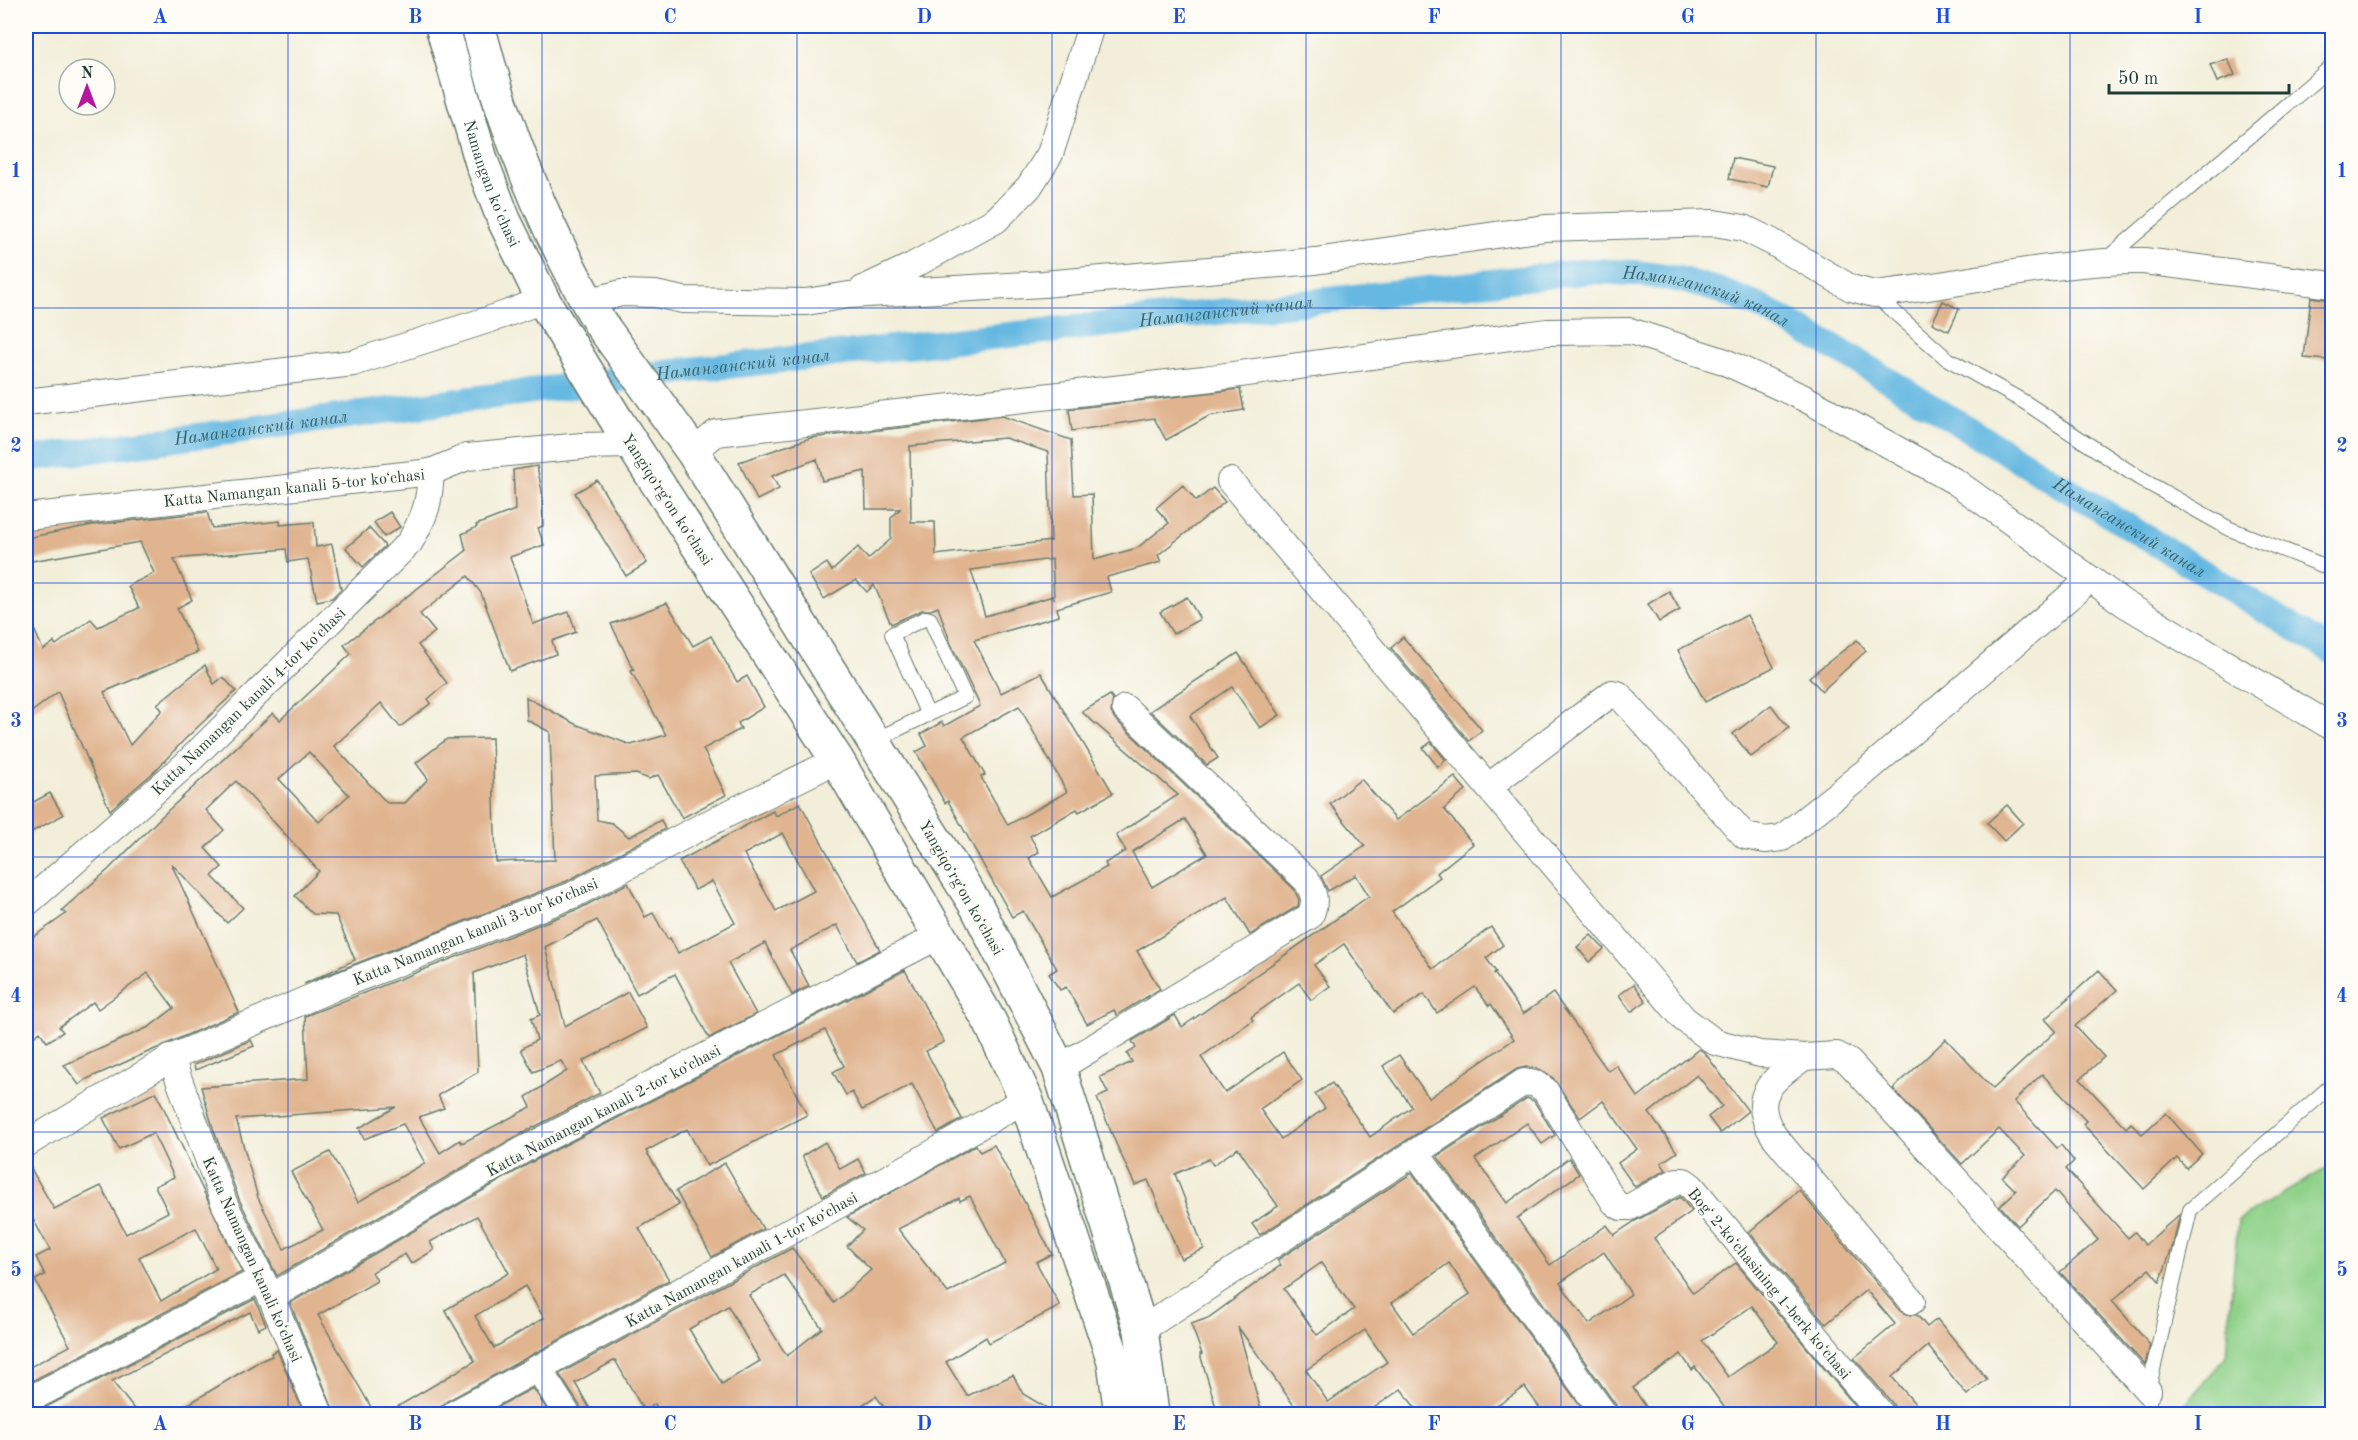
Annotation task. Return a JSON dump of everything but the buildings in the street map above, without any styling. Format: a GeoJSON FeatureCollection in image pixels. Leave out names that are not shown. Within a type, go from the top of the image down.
{"type":"FeatureCollection","features":[{"type":"Feature","properties":{"kind":"main road","name":"Namangan ko'chasi"},"geometry":{"type":"LineString","coordinates":[[442,26],[482,163],[504,220],[561,332]]}},
{"type":"Feature","properties":{"kind":"main road"},"geometry":{"type":"LineString","coordinates":[[478,26],[487,62],[518,150],[551,230],[594,312]]}},
{"type":"Feature","properties":{"kind":"main road","name":"Yangiqoʻrgʻon koʻchasi"},"geometry":{"type":"LineString","coordinates":[[594,312],[693,452],[978,907],[1059,1068],[1141,1330],[1152,1414]]}},
{"type":"Feature","properties":{"kind":"main road","name":"Yangiqoʻrgʻon koʻchasi"},"geometry":{"type":"LineString","coordinates":[[561,332],[837,760],[990,1022],[1026,1099],[1114,1361],[1121,1414]]}},
{"type":"Feature","properties":{"kind":"street"},"geometry":{"type":"LineString","coordinates":[[849,295],[912,266],[996,220],[1029,187],[1050,154],[1091,26]]}},
{"type":"Feature","properties":{"kind":"street"},"geometry":{"type":"LineString","coordinates":[[594,312],[621,293],[655,294],[683,300],[806,302],[849,295],[1042,284],[1315,261],[1545,228],[1714,223],[1744,228],[1851,288],[1874,294],[2102,262],[2144,261],[2332,285]]}},
{"type":"Feature","properties":{"kind":"street"},"geometry":{"type":"LineString","coordinates":[[26,402],[353,363],[543,300]]}},
{"type":"Feature","properties":{"kind":"street"},"geometry":{"type":"LineString","coordinates":[[693,452],[717,433],[1204,379],[1547,332],[1630,331],[1722,361],[1816,405],[1956,482],[2125,604],[2332,727]]}},
{"type":"Feature","properties":{"kind":"street","name":"Katta Namangan kanali 5-tor koʻchasi"},"geometry":{"type":"LineString","coordinates":[[26,517],[431,472],[467,458],[582,446],[624,433]]}},
{"type":"Feature","properties":{"kind":"street","name":"Katta Namangan kanali 4-tor koʻchasi"},"geometry":{"type":"LineString","coordinates":[[26,904],[186,764],[410,542],[426,512],[430,498],[431,472]]}},
{"type":"Feature","properties":{"kind":"street"},"geometry":{"type":"LineString","coordinates":[[1230,481],[1684,1019],[1715,1042],[1761,1054],[1804,1057],[1837,1055],[1849,1062],[2149,1403]]}},
{"type":"Feature","properties":{"kind":"street"},"geometry":{"type":"LineString","coordinates":[[1488,787],[1612,693],[1618,694],[1745,836],[1765,840],[1782,838],[1864,772],[2090,579]]}},
{"type":"Feature","properties":{"kind":"street"},"geometry":{"type":"LineString","coordinates":[[1059,1068],[1311,916],[1315,906],[1314,892],[1306,880],[1125,708]]}},
{"type":"Feature","properties":{"kind":"street","name":"Katta Namangan kanali 3-tor koʻchasi"},"geometry":{"type":"LineString","coordinates":[[171,1058],[333,988],[573,895],[695,830],[837,760]]}},
{"type":"Feature","properties":{"kind":"street","name":"Katta Namangan kanali 2-tor koʻchasi"},"geometry":{"type":"LineString","coordinates":[[26,1401],[266,1288],[523,1150],[941,935]]}},
{"type":"Feature","properties":{"kind":"street"},"geometry":{"type":"LineString","coordinates":[[1804,1057],[1774,1079],[1763,1099],[1764,1121],[1774,1136],[1912,1301]]}},
{"type":"Feature","properties":{"kind":"street"},"geometry":{"type":"LineString","coordinates":[[26,1144],[171,1058]]}},
{"type":"Feature","properties":{"kind":"street","name":"Katta Namangan kanali koʻchasi"},"geometry":{"type":"LineString","coordinates":[[171,1058],[225,1205],[266,1288],[320,1414]]}},
{"type":"Feature","properties":{"kind":"street","name":"Bogʻ 2-koʻchasining 1-berk koʻchasi"},"geometry":{"type":"LineString","coordinates":[[1416,1153],[1524,1082],[1536,1084],[1545,1090],[1614,1202],[1621,1207],[1630,1207],[1677,1182],[1684,1182],[1692,1187],[1881,1414]]}},
{"type":"Feature","properties":{"kind":"street","name":"Katta Namangan kanali 1-tor koʻchasi"},"geometry":{"type":"LineString","coordinates":[[454,1414],[871,1188],[1026,1099]]}},
{"type":"Feature","properties":{"kind":"street"},"geometry":{"type":"LineString","coordinates":[[1141,1330],[1416,1153],[1604,1414]]}},
{"type":"Feature","properties":{"kind":"street"},"geometry":{"type":"LineString","coordinates":[[537,1368],[567,1414]]}},
{"type":"Feature","properties":{"kind":"lane"},"geometry":{"type":"LineString","coordinates":[[2102,262],[2332,66]]}},
{"type":"Feature","properties":{"kind":"lane"},"geometry":{"type":"LineString","coordinates":[[1874,294],[1946,358],[2026,403],[2139,478],[2230,529],[2332,569]]}},
{"type":"Feature","properties":{"kind":"lane"},"geometry":{"type":"LineString","coordinates":[[875,740],[965,698],[930,619],[926,618],[892,634],[928,715]]}},
{"type":"Feature","properties":{"kind":"lane"},"geometry":{"type":"LineString","coordinates":[[2149,1403],[2190,1210],[2332,1085]]}},
{"type":"Feature","properties":{"kind":"green space"},"geometry":{"type":"Polygon","coordinates":[[[2332,1165],[2332,1414],[2177,1414],[2226,1356],[2238,1220],[2332,1165]]]}},
{"type":"Feature","properties":{"kind":"waterway","name":"Наманганский канал"},"geometry":{"type":"LineString","coordinates":[[26,459],[681,371],[1591,271],[1635,273],[1678,279],[1718,290],[1759,306],[1847,355],[2332,651]]}}]}
